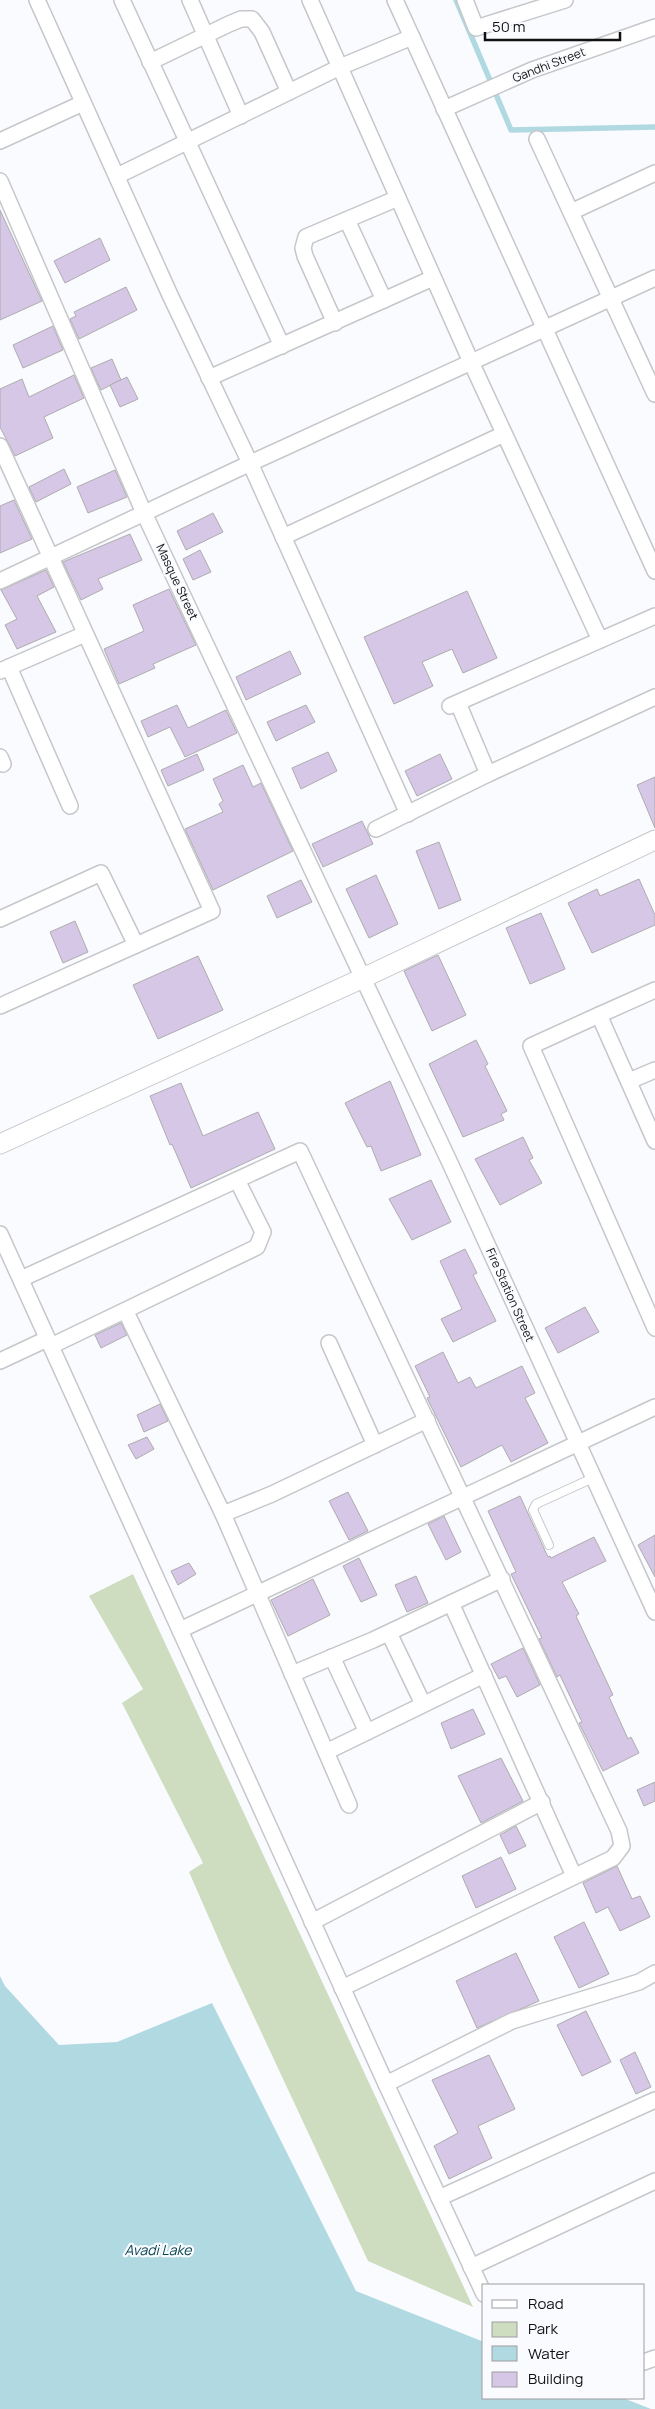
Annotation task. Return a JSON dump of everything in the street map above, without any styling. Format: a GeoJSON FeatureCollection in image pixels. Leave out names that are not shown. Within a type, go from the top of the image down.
{"type":"FeatureCollection","features":[{"type":"Feature","properties":{"kind":"street"},"geometry":{"type":"LineString","coordinates":[[37,0],[209,378],[250,463],[408,814]]}},
{"type":"Feature","properties":{"kind":"street"},"geometry":{"type":"LineString","coordinates":[[122,0],[282,346]]}},
{"type":"Feature","properties":{"kind":"street"},"geometry":{"type":"LineString","coordinates":[[190,0],[241,116]]}},
{"type":"Feature","properties":{"kind":"street"},"geometry":{"type":"LineString","coordinates":[[310,0],[471,362],[600,640]]}},
{"type":"Feature","properties":{"kind":"street"},"geometry":{"type":"LineString","coordinates":[[395,0],[655,572]]}},
{"type":"Feature","properties":{"kind":"street"},"geometry":{"type":"LineString","coordinates":[[465,0],[476,28],[565,0]]}},
{"type":"Feature","properties":{"kind":"street"},"geometry":{"type":"LineString","coordinates":[[150,62],[242,19],[252,19],[262,32],[289,92]]}},
{"type":"Feature","properties":{"kind":"street","name":"Gandhi Street"},"geometry":{"type":"LineString","coordinates":[[444,109],[532,70],[655,27]]}},
{"type":"Feature","properties":{"kind":"street"},"geometry":{"type":"LineString","coordinates":[[117,176],[340,67],[412,37]]}},
{"type":"Feature","properties":{"kind":"street"},"geometry":{"type":"LineString","coordinates":[[0,141],[83,103]]}},
{"type":"Feature","properties":{"kind":"street"},"geometry":{"type":"LineString","coordinates":[[537,139],[610,298],[649,368],[655,394]]}},
{"type":"Feature","properties":{"kind":"street"},"geometry":{"type":"LineString","coordinates":[[571,212],[655,173]]}},
{"type":"Feature","properties":{"kind":"street","name":"Masque Street"},"geometry":{"type":"LineString","coordinates":[[0,182],[144,513],[363,978]]}},
{"type":"Feature","properties":{"kind":"street"},"geometry":{"type":"LineString","coordinates":[[335,323],[303,248],[306,238],[398,198]]}},
{"type":"Feature","properties":{"kind":"street"},"geometry":{"type":"LineString","coordinates":[[347,220],[384,300]]}},
{"type":"Feature","properties":{"kind":"street"},"geometry":{"type":"LineString","coordinates":[[209,378],[433,278]]}},
{"type":"Feature","properties":{"kind":"street"},"geometry":{"type":"LineString","coordinates":[[0,581],[250,463],[655,278]]}},
{"type":"Feature","properties":{"kind":"street"},"geometry":{"type":"LineString","coordinates":[[283,537],[504,434]]}},
{"type":"Feature","properties":{"kind":"street"},"geometry":{"type":"LineString","coordinates":[[0,446],[5,469],[51,557],[212,911],[0,1006]]}},
{"type":"Feature","properties":{"kind":"street"},"geometry":{"type":"LineString","coordinates":[[488,774],[454,705],[655,616]]}},
{"type":"Feature","properties":{"kind":"street"},"geometry":{"type":"LineString","coordinates":[[70,806],[4,669],[85,634]]}},
{"type":"Feature","properties":{"kind":"street"},"geometry":{"type":"LineString","coordinates":[[376,829],[488,774],[655,697]]}},
{"type":"Feature","properties":{"kind":"street"},"geometry":{"type":"LineString","coordinates":[[0,1144],[363,978],[655,840]]}},
{"type":"Feature","properties":{"kind":"street"},"geometry":{"type":"LineString","coordinates":[[0,919],[101,873],[136,945]]}},
{"type":"Feature","properties":{"kind":"street","name":"Fire Station Street"},"geometry":{"type":"LineString","coordinates":[[363,978],[450,1163],[655,1612]]}},
{"type":"Feature","properties":{"kind":"street"},"geometry":{"type":"LineString","coordinates":[[654,1321],[531,1046],[655,990]]}},
{"type":"Feature","properties":{"kind":"street"},"geometry":{"type":"LineString","coordinates":[[599,1014],[655,1141]]}},
{"type":"Feature","properties":{"kind":"street"},"geometry":{"type":"LineString","coordinates":[[629,1081],[655,1070]]}},
{"type":"Feature","properties":{"kind":"street"},"geometry":{"type":"LineString","coordinates":[[20,1279],[300,1151],[619,1831],[622,1846],[613,1858],[342,1988]]}},
{"type":"Feature","properties":{"kind":"street"},"geometry":{"type":"LineString","coordinates":[[0,1361],[126,1312],[258,1247],[263,1232],[237,1180]]}},
{"type":"Feature","properties":{"kind":"street"},"geometry":{"type":"LineString","coordinates":[[0,1234],[342,1988],[482,2290]]}},
{"type":"Feature","properties":{"kind":"street"},"geometry":{"type":"LineString","coordinates":[[126,1312],[223,1514],[349,1806]]}},
{"type":"Feature","properties":{"kind":"street"},"geometry":{"type":"LineString","coordinates":[[329,1343],[375,1445]]}},
{"type":"Feature","properties":{"kind":"street"},"geometry":{"type":"LineString","coordinates":[[180,1630],[655,1407]]}},
{"type":"Feature","properties":{"kind":"street"},"geometry":{"type":"LineString","coordinates":[[223,1514],[272,1494],[427,1420]]}},
{"type":"Feature","properties":{"kind":"street"},"geometry":{"type":"LineString","coordinates":[[292,1674],[389,1632],[502,1579]]}},
{"type":"Feature","properties":{"kind":"street"},"geometry":{"type":"LineString","coordinates":[[451,1603],[574,1876]]}},
{"type":"Feature","properties":{"kind":"street"},"geometry":{"type":"LineString","coordinates":[[389,1632],[423,1704]]}},
{"type":"Feature","properties":{"kind":"street"},"geometry":{"type":"LineString","coordinates":[[332,1657],[367,1732]]}},
{"type":"Feature","properties":{"kind":"street"},"geometry":{"type":"LineString","coordinates":[[326,1752],[484,1675]]}},
{"type":"Feature","properties":{"kind":"street"},"geometry":{"type":"LineString","coordinates":[[312,1922],[542,1802]]}},
{"type":"Feature","properties":{"kind":"street"},"geometry":{"type":"LineString","coordinates":[[386,2084],[512,2021],[639,1982],[655,1973]]}},
{"type":"Feature","properties":{"kind":"street"},"geometry":{"type":"LineString","coordinates":[[438,2198],[655,2100]]}},
{"type":"Feature","properties":{"kind":"street"},"geometry":{"type":"LineString","coordinates":[[471,2267],[655,2181]]}},
{"type":"Feature","properties":{"kind":"lane"},"geometry":{"type":"LineString","coordinates":[[549,1545],[533,1510],[536,1504],[593,1478]]}},
{"type":"Feature","properties":{"kind":"green space"},"geometry":{"type":"Polygon","coordinates":[[[133,1574],[473,2307],[368,2261],[228,1961],[189,1872],[203,1863],[122,1703],[143,1689],[89,1596],[133,1574]]]}},
{"type":"Feature","properties":{"kind":"water","name":"Avadi Lake"},"geometry":{"type":"Polygon","coordinates":[[[0,1976],[5,1986],[59,2045],[117,2042],[212,2003],[356,2291],[482,2341],[482,2399],[626,2399],[651,2409],[0,2409],[0,1976]]]}},
{"type":"Feature","properties":{"kind":"building"},"geometry":{"type":"Polygon","coordinates":[[[0,210],[42,301],[0,320],[0,210]]]}},
{"type":"Feature","properties":{"kind":"building"},"geometry":{"type":"Polygon","coordinates":[[[100,238],[110,260],[65,283],[54,261],[100,238]]]}},
{"type":"Feature","properties":{"kind":"building"},"geometry":{"type":"Polygon","coordinates":[[[126,287],[137,310],[79,339],[70,319],[76,316],[74,312],[126,287]]]}},
{"type":"Feature","properties":{"kind":"building"},"geometry":{"type":"Polygon","coordinates":[[[53,326],[63,350],[23,368],[13,345],[53,326]]]}},
{"type":"Feature","properties":{"kind":"building"},"geometry":{"type":"Polygon","coordinates":[[[112,359],[121,380],[101,390],[91,368],[112,359]]]}},
{"type":"Feature","properties":{"kind":"building"},"geometry":{"type":"Polygon","coordinates":[[[74,375],[84,398],[44,417],[53,438],[15,456],[0,427],[0,389],[22,379],[29,397],[74,375]]]}},
{"type":"Feature","properties":{"kind":"building"},"geometry":{"type":"Polygon","coordinates":[[[127,377],[138,399],[120,407],[110,385],[127,377]]]}},
{"type":"Feature","properties":{"kind":"building"},"geometry":{"type":"Polygon","coordinates":[[[64,469],[71,484],[36,502],[29,487],[64,469]]]}},
{"type":"Feature","properties":{"kind":"building"},"geometry":{"type":"Polygon","coordinates":[[[115,470],[127,497],[88,513],[77,487],[115,470]]]}},
{"type":"Feature","properties":{"kind":"building"},"geometry":{"type":"Polygon","coordinates":[[[14,500],[32,539],[0,553],[0,506],[14,500]]]}},
{"type":"Feature","properties":{"kind":"building"},"geometry":{"type":"Polygon","coordinates":[[[213,513],[223,532],[186,550],[177,531],[213,513]]]}},
{"type":"Feature","properties":{"kind":"building"},"geometry":{"type":"Polygon","coordinates":[[[130,534],[142,560],[98,579],[103,589],[81,600],[63,562],[130,534]]]}},
{"type":"Feature","properties":{"kind":"building"},"geometry":{"type":"Polygon","coordinates":[[[200,550],[211,572],[193,580],[183,559],[200,550]]]}},
{"type":"Feature","properties":{"kind":"building"},"geometry":{"type":"Polygon","coordinates":[[[46,570],[54,587],[37,596],[56,632],[17,649],[5,625],[17,619],[1,590],[46,570]]]}},
{"type":"Feature","properties":{"kind":"building"},"geometry":{"type":"Polygon","coordinates":[[[169,589],[196,645],[153,664],[155,668],[119,684],[104,649],[144,631],[133,605],[169,589]]]}},
{"type":"Feature","properties":{"kind":"building"},"geometry":{"type":"Polygon","coordinates":[[[467,591],[497,658],[463,673],[452,649],[422,662],[433,686],[394,704],[364,637],[467,591]]]}},
{"type":"Feature","properties":{"kind":"building"},"geometry":{"type":"Polygon","coordinates":[[[290,651],[301,674],[246,700],[236,677],[290,651]]]}},
{"type":"Feature","properties":{"kind":"building"},"geometry":{"type":"Polygon","coordinates":[[[177,705],[188,728],[226,710],[237,733],[185,757],[170,727],[148,737],[141,721],[177,705]]]}},
{"type":"Feature","properties":{"kind":"building"},"geometry":{"type":"Polygon","coordinates":[[[306,705],[315,722],[276,741],[267,722],[306,705]]]}},
{"type":"Feature","properties":{"kind":"building"},"geometry":{"type":"Polygon","coordinates":[[[328,752],[337,771],[301,789],[292,768],[328,752]]]}},
{"type":"Feature","properties":{"kind":"building"},"geometry":{"type":"Polygon","coordinates":[[[197,754],[204,770],[168,786],[161,770],[197,754]]]}},
{"type":"Feature","properties":{"kind":"building"},"geometry":{"type":"Polygon","coordinates":[[[440,754],[452,779],[417,796],[405,771],[440,754]]]}},
{"type":"Feature","properties":{"kind":"building"},"geometry":{"type":"Polygon","coordinates":[[[243,765],[253,787],[261,783],[293,851],[213,890],[185,829],[223,812],[219,804],[223,801],[213,779],[243,765]]]}},
{"type":"Feature","properties":{"kind":"building"},"geometry":{"type":"Polygon","coordinates":[[[655,777],[655,828],[637,785],[655,777]]]}},
{"type":"Feature","properties":{"kind":"building"},"geometry":{"type":"Polygon","coordinates":[[[362,821],[373,844],[323,867],[312,844],[362,821]]]}},
{"type":"Feature","properties":{"kind":"building"},"geometry":{"type":"Polygon","coordinates":[[[439,842],[461,900],[439,909],[416,851],[439,842]]]}},
{"type":"Feature","properties":{"kind":"building"},"geometry":{"type":"Polygon","coordinates":[[[376,875],[398,924],[369,938],[346,889],[376,875]]]}},
{"type":"Feature","properties":{"kind":"building"},"geometry":{"type":"Polygon","coordinates":[[[639,879],[655,915],[655,925],[592,953],[568,903],[597,889],[600,896],[639,879]]]}},
{"type":"Feature","properties":{"kind":"building"},"geometry":{"type":"Polygon","coordinates":[[[301,880],[312,902],[277,918],[267,896],[301,880]]]}},
{"type":"Feature","properties":{"kind":"building"},"geometry":{"type":"Polygon","coordinates":[[[541,913],[565,969],[530,984],[506,928],[541,913]]]}},
{"type":"Feature","properties":{"kind":"building"},"geometry":{"type":"Polygon","coordinates":[[[75,921],[88,952],[63,963],[50,932],[75,921]]]}},
{"type":"Feature","properties":{"kind":"building"},"geometry":{"type":"Polygon","coordinates":[[[438,955],[466,1015],[432,1031],[404,971],[438,955]]]}},
{"type":"Feature","properties":{"kind":"building"},"geometry":{"type":"Polygon","coordinates":[[[198,956],[223,1010],[158,1039],[133,985],[198,956]]]}},
{"type":"Feature","properties":{"kind":"building"},"geometry":{"type":"Polygon","coordinates":[[[476,1040],[488,1064],[485,1066],[507,1111],[501,1114],[504,1120],[463,1137],[429,1064],[476,1040]]]}},
{"type":"Feature","properties":{"kind":"building"},"geometry":{"type":"Polygon","coordinates":[[[390,1081],[421,1155],[381,1171],[371,1146],[367,1147],[345,1103],[390,1081]]]}},
{"type":"Feature","properties":{"kind":"building"},"geometry":{"type":"Polygon","coordinates":[[[181,1083],[203,1136],[258,1112],[275,1149],[191,1188],[172,1144],[170,1145],[150,1096],[181,1083]]]}},
{"type":"Feature","properties":{"kind":"building"},"geometry":{"type":"Polygon","coordinates":[[[523,1137],[533,1158],[529,1160],[542,1183],[500,1205],[475,1159],[523,1137]]]}},
{"type":"Feature","properties":{"kind":"building"},"geometry":{"type":"Polygon","coordinates":[[[431,1180],[451,1222],[412,1240],[389,1199],[431,1180]]]}},
{"type":"Feature","properties":{"kind":"building"},"geometry":{"type":"Polygon","coordinates":[[[465,1249],[477,1273],[473,1275],[496,1321],[453,1342],[441,1319],[462,1309],[440,1261],[465,1249]]]}},
{"type":"Feature","properties":{"kind":"building"},"geometry":{"type":"Polygon","coordinates":[[[585,1307],[599,1332],[558,1353],[545,1328],[585,1307]]]}},
{"type":"Feature","properties":{"kind":"building"},"geometry":{"type":"Polygon","coordinates":[[[121,1323],[127,1335],[101,1348],[95,1335],[121,1323]]]}},
{"type":"Feature","properties":{"kind":"building"},"geometry":{"type":"Polygon","coordinates":[[[443,1352],[458,1383],[470,1377],[476,1388],[522,1366],[535,1393],[525,1398],[548,1443],[511,1462],[502,1445],[461,1467],[427,1398],[430,1397],[415,1366],[443,1352]]]}},
{"type":"Feature","properties":{"kind":"building"},"geometry":{"type":"Polygon","coordinates":[[[160,1404],[168,1421],[144,1432],[137,1415],[160,1404]]]}},
{"type":"Feature","properties":{"kind":"building"},"geometry":{"type":"Polygon","coordinates":[[[147,1437],[154,1449],[136,1459],[128,1445],[147,1437]]]}},
{"type":"Feature","properties":{"kind":"building"},"geometry":{"type":"Polygon","coordinates":[[[348,1492],[368,1531],[349,1540],[329,1501],[348,1492]]]}},
{"type":"Feature","properties":{"kind":"building"},"geometry":{"type":"Polygon","coordinates":[[[520,1496],[548,1557],[550,1556],[551,1558],[594,1537],[606,1561],[562,1582],[579,1614],[576,1616],[613,1695],[609,1697],[628,1739],[631,1737],[639,1753],[603,1771],[579,1723],[582,1722],[560,1675],[557,1677],[539,1639],[542,1638],[511,1574],[516,1572],[488,1511],[520,1496]]]}},
{"type":"Feature","properties":{"kind":"building"},"geometry":{"type":"Polygon","coordinates":[[[444,1516],[461,1552],[446,1560],[428,1524],[444,1516]]]}},
{"type":"Feature","properties":{"kind":"building"},"geometry":{"type":"Polygon","coordinates":[[[655,1535],[655,1577],[638,1545],[655,1535]]]}},
{"type":"Feature","properties":{"kind":"building"},"geometry":{"type":"Polygon","coordinates":[[[359,1558],[377,1595],[361,1602],[343,1566],[359,1558]]]}},
{"type":"Feature","properties":{"kind":"building"},"geometry":{"type":"Polygon","coordinates":[[[189,1563],[196,1574],[178,1585],[171,1571],[189,1563]]]}},
{"type":"Feature","properties":{"kind":"building"},"geometry":{"type":"Polygon","coordinates":[[[416,1576],[428,1603],[407,1612],[395,1585],[416,1576]]]}},
{"type":"Feature","properties":{"kind":"building"},"geometry":{"type":"Polygon","coordinates":[[[313,1579],[330,1615],[288,1636],[271,1600],[313,1579]]]}},
{"type":"Feature","properties":{"kind":"building"},"geometry":{"type":"Polygon","coordinates":[[[523,1648],[540,1685],[517,1697],[506,1676],[499,1679],[491,1664],[523,1648]]]}},
{"type":"Feature","properties":{"kind":"building"},"geometry":{"type":"Polygon","coordinates":[[[473,1709],[485,1734],[451,1749],[441,1723],[473,1709]]]}},
{"type":"Feature","properties":{"kind":"building"},"geometry":{"type":"Polygon","coordinates":[[[501,1758],[523,1801],[481,1823],[458,1776],[501,1758]]]}},
{"type":"Feature","properties":{"kind":"building"},"geometry":{"type":"Polygon","coordinates":[[[655,1782],[655,1801],[644,1806],[637,1790],[655,1782]]]}},
{"type":"Feature","properties":{"kind":"building"},"geometry":{"type":"Polygon","coordinates":[[[516,1826],[526,1846],[509,1854],[500,1835],[516,1826]]]}},
{"type":"Feature","properties":{"kind":"building"},"geometry":{"type":"Polygon","coordinates":[[[501,1857],[516,1889],[476,1908],[462,1876],[501,1857]]]}},
{"type":"Feature","properties":{"kind":"building"},"geometry":{"type":"Polygon","coordinates":[[[617,1866],[632,1899],[640,1896],[650,1917],[620,1931],[608,1907],[596,1913],[583,1883],[617,1866]]]}},
{"type":"Feature","properties":{"kind":"building"},"geometry":{"type":"Polygon","coordinates":[[[584,1922],[609,1974],[579,1988],[554,1937],[584,1922]]]}},
{"type":"Feature","properties":{"kind":"building"},"geometry":{"type":"Polygon","coordinates":[[[516,1953],[539,2001],[477,2028],[456,1981],[516,1953]]]}},
{"type":"Feature","properties":{"kind":"building"},"geometry":{"type":"Polygon","coordinates":[[[586,2011],[611,2062],[582,2076],[557,2025],[586,2011]]]}},
{"type":"Feature","properties":{"kind":"building"},"geometry":{"type":"Polygon","coordinates":[[[635,2052],[651,2087],[636,2094],[620,2060],[635,2052]]]}},
{"type":"Feature","properties":{"kind":"building"},"geometry":{"type":"Polygon","coordinates":[[[489,2055],[515,2109],[478,2126],[492,2158],[449,2179],[434,2146],[458,2133],[432,2080],[489,2055]]]}},
{"type":"Feature","properties":{"kind":"waterway"},"geometry":{"type":"LineString","coordinates":[[456,0],[511,130],[655,127]]}}]}
